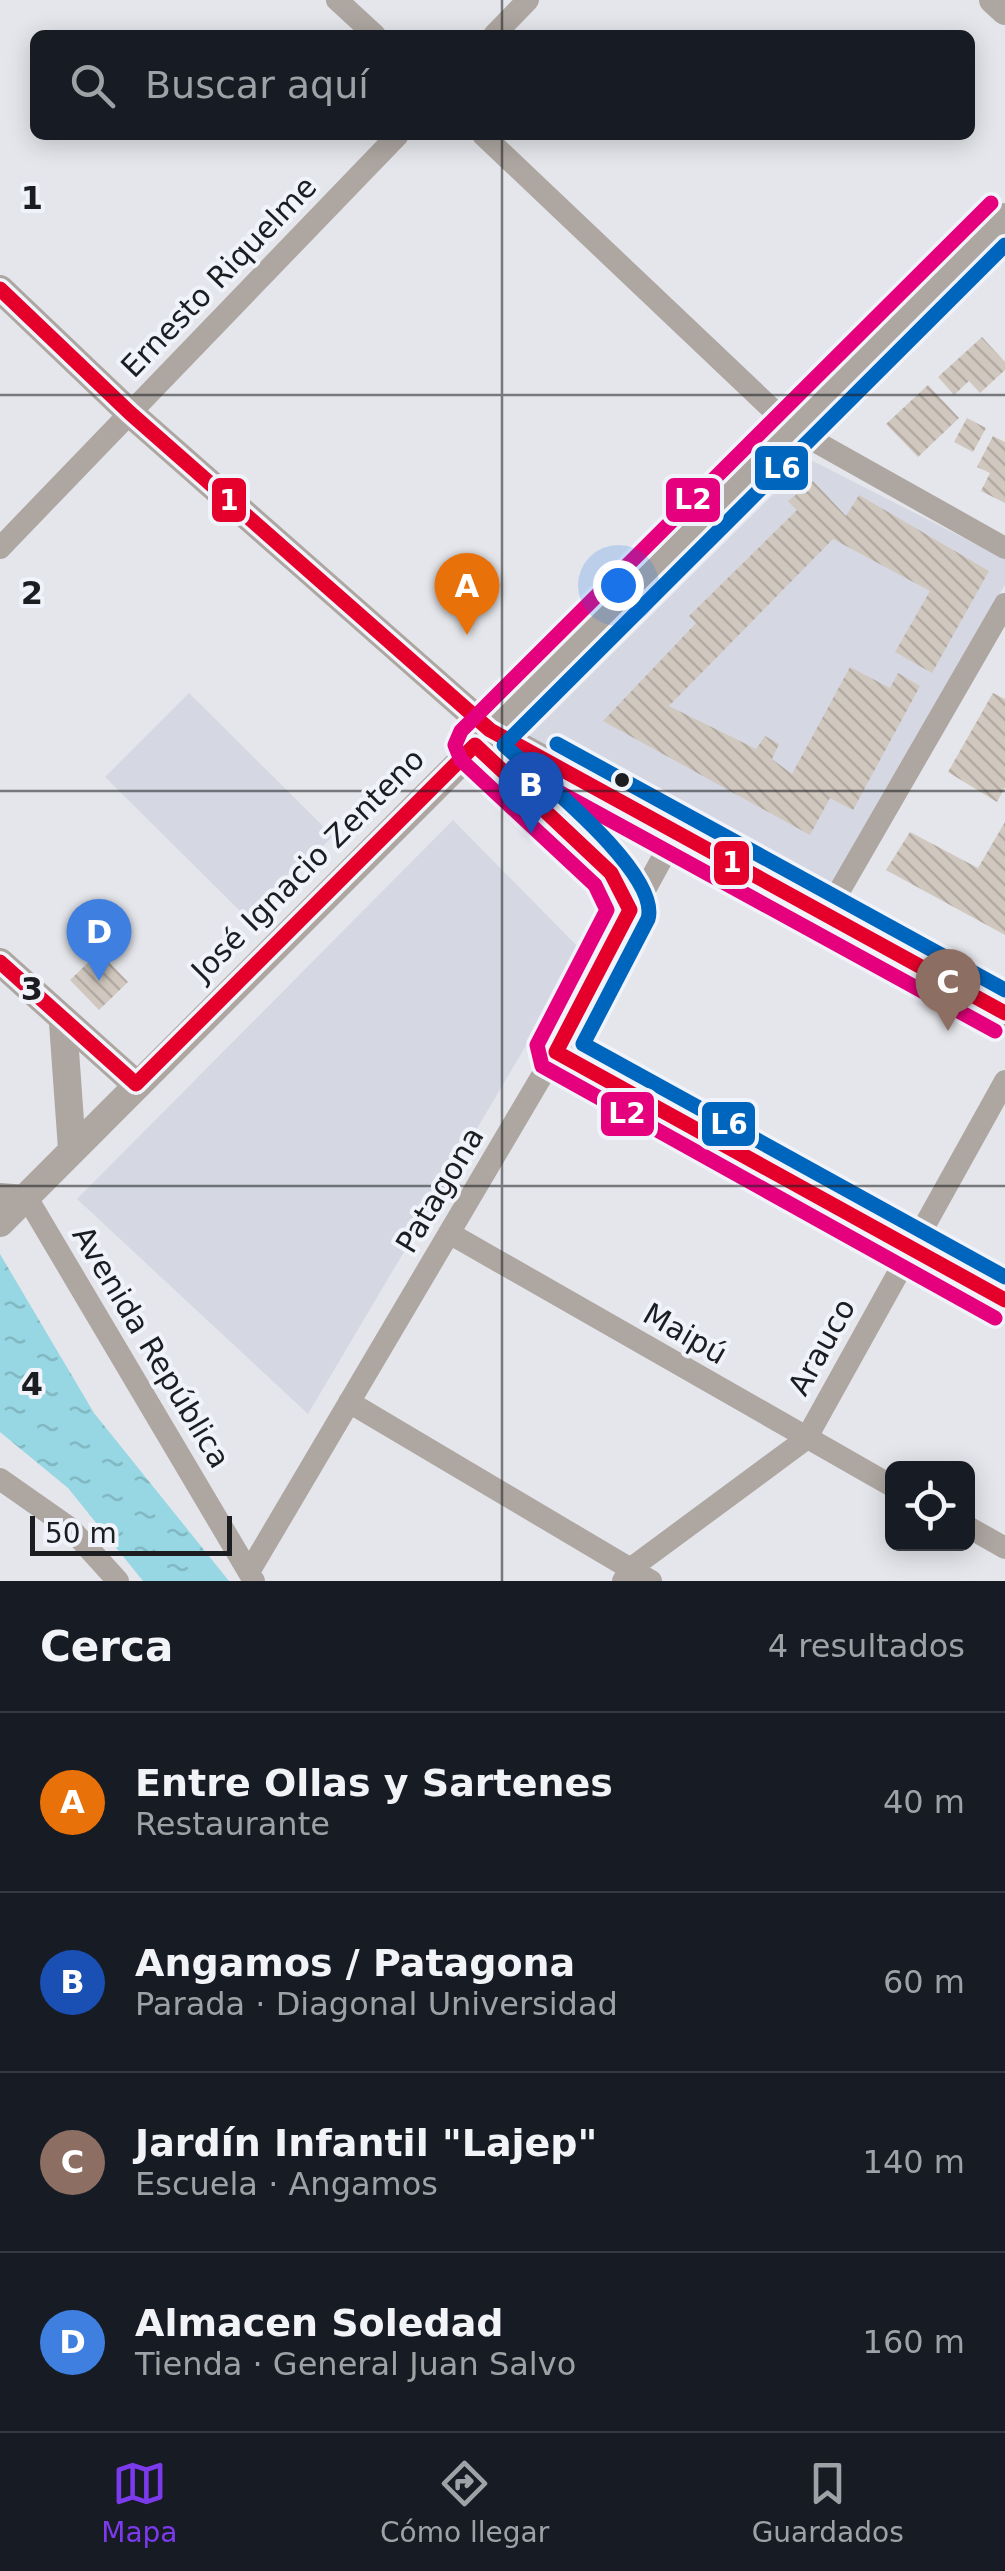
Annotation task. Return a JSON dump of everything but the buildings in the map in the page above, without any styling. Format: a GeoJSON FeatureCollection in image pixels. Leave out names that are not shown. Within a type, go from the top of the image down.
{"type":"FeatureCollection","features":[{"type":"Feature","properties":{"kind":"street"},"geometry":{"type":"LineString","coordinates":[[336,0],[369,30]]}},
{"type":"Feature","properties":{"kind":"street"},"geometry":{"type":"LineString","coordinates":[[499,30],[528,0]]}},
{"type":"Feature","properties":{"kind":"street"},"geometry":{"type":"LineString","coordinates":[[993,0],[1005,12]]}},
{"type":"Feature","properties":{"kind":"street","name":"Ernesto Riquelme"},"geometry":{"type":"LineString","coordinates":[[0,548],[393,140]]}},
{"type":"Feature","properties":{"kind":"street"},"geometry":{"type":"LineString","coordinates":[[488,140],[793,430],[1005,548]]}},
{"type":"Feature","properties":{"kind":"street","name":"José Ignacio Zenteno"},"geometry":{"type":"LineString","coordinates":[[7,1208],[72,1149],[1005,217]]}},
{"type":"Feature","properties":{"kind":"street"},"geometry":{"type":"LineString","coordinates":[[0,289],[482,737],[611,873],[630,910]]}},
{"type":"Feature","properties":{"kind":"street"},"geometry":{"type":"LineString","coordinates":[[826,914],[1005,604]]}},
{"type":"Feature","properties":{"kind":"street"},"geometry":{"type":"LineString","coordinates":[[482,737],[826,914],[1005,1013]]}},
{"type":"Feature","properties":{"kind":"street","name":"Patagona"},"geometry":{"type":"LineString","coordinates":[[252,1576],[349,1402],[556,1052],[630,910],[675,835]]}},
{"type":"Feature","properties":{"kind":"street"},"geometry":{"type":"LineString","coordinates":[[0,962],[63,1024],[136,1084]]}},
{"type":"Feature","properties":{"kind":"street"},"geometry":{"type":"LineString","coordinates":[[63,1024],[72,1149]]}},
{"type":"Feature","properties":{"kind":"street"},"geometry":{"type":"LineString","coordinates":[[556,1052],[1005,1300]]}},
{"type":"Feature","properties":{"kind":"street","name":"Arauco"},"geometry":{"type":"LineString","coordinates":[[626,1575],[806,1439],[1005,1081]]}},
{"type":"Feature","properties":{"kind":"street","name":"Avenida República"},"geometry":{"type":"LineString","coordinates":[[7,1208],[252,1576]]}},
{"type":"Feature","properties":{"kind":"street","name":"Maipú"},"geometry":{"type":"LineString","coordinates":[[449,1233],[885,1482]]}},
{"type":"Feature","properties":{"kind":"street"},"geometry":{"type":"LineString","coordinates":[[349,1402],[626,1575],[650,1581]]}},
{"type":"Feature","properties":{"kind":"street"},"geometry":{"type":"LineString","coordinates":[[0,1479],[70,1528],[118,1581]]}},
{"type":"Feature","properties":{"kind":"street"},"geometry":{"type":"LineString","coordinates":[[975,1531],[1005,1548]]}},
{"type":"Feature","properties":{"kind":"shaded area"},"geometry":{"type":"Polygon","coordinates":[[[809,459],[1005,559],[1005,585],[824,899],[525,740],[809,459]]]}},
{"type":"Feature","properties":{"kind":"shaded area"},"geometry":{"type":"Polygon","coordinates":[[[189,693],[333,836],[249,920],[105,777],[189,693]]]}},
{"type":"Feature","properties":{"kind":"shaded area"},"geometry":{"type":"Polygon","coordinates":[[[453,820],[582,951],[308,1414],[77,1199],[453,820]]]}},
{"type":"Feature","properties":{"kind":"water"},"geometry":{"type":"Polygon","coordinates":[[[0,1254],[94,1413],[229,1581],[143,1581],[68,1488],[0,1432],[0,1254]]]}},
{"type":"Feature","properties":{"kind":"transit line","name":"L2"},"geometry":{"type":"LineString","coordinates":[[991,203],[461,731],[455,745],[461,760],[595,885],[607,910],[537,1045],[542,1066],[995,1318]]}},
{"type":"Feature","properties":{"kind":"transit line","name":"L6"},"geometry":{"type":"LineString","coordinates":[[1005,245],[504,745],[617,852],[647,900],[648,919],[583,1044],[1005,1277]]}},
{"type":"Feature","properties":{"kind":"transit line","name":"1"},"geometry":{"type":"LineString","coordinates":[[0,289],[130,413],[490,730],[1005,1013]]}},
{"type":"Feature","properties":{"kind":"transit line","name":"L6"},"geometry":{"type":"LineString","coordinates":[[557,744],[1005,990]]}},
{"type":"Feature","properties":{"kind":"transit line","name":"1"},"geometry":{"type":"LineString","coordinates":[[0,962],[136,1084],[475,745],[611,873],[630,910],[556,1052],[1005,1300]]}},
{"type":"Feature","properties":{"kind":"transit line","name":"L2"},"geometry":{"type":"LineString","coordinates":[[537,780],[995,1031]]}},
{"type":"Feature","properties":{"kind":"place","name":"Entre Ollas y Sartenes"},"geometry":{"type":"Point","coordinates":[467,635]}},
{"type":"Feature","properties":{"kind":"place","name":"Angamos / Patagona"},"geometry":{"type":"Point","coordinates":[531,834]}},
{"type":"Feature","properties":{"kind":"place","name":"Almacen Soledad"},"geometry":{"type":"Point","coordinates":[99,981]}},
{"type":"Feature","properties":{"kind":"place","name":"Jardín Infantil \"Lajep\""},"geometry":{"type":"Point","coordinates":[948,1031]}}]}
